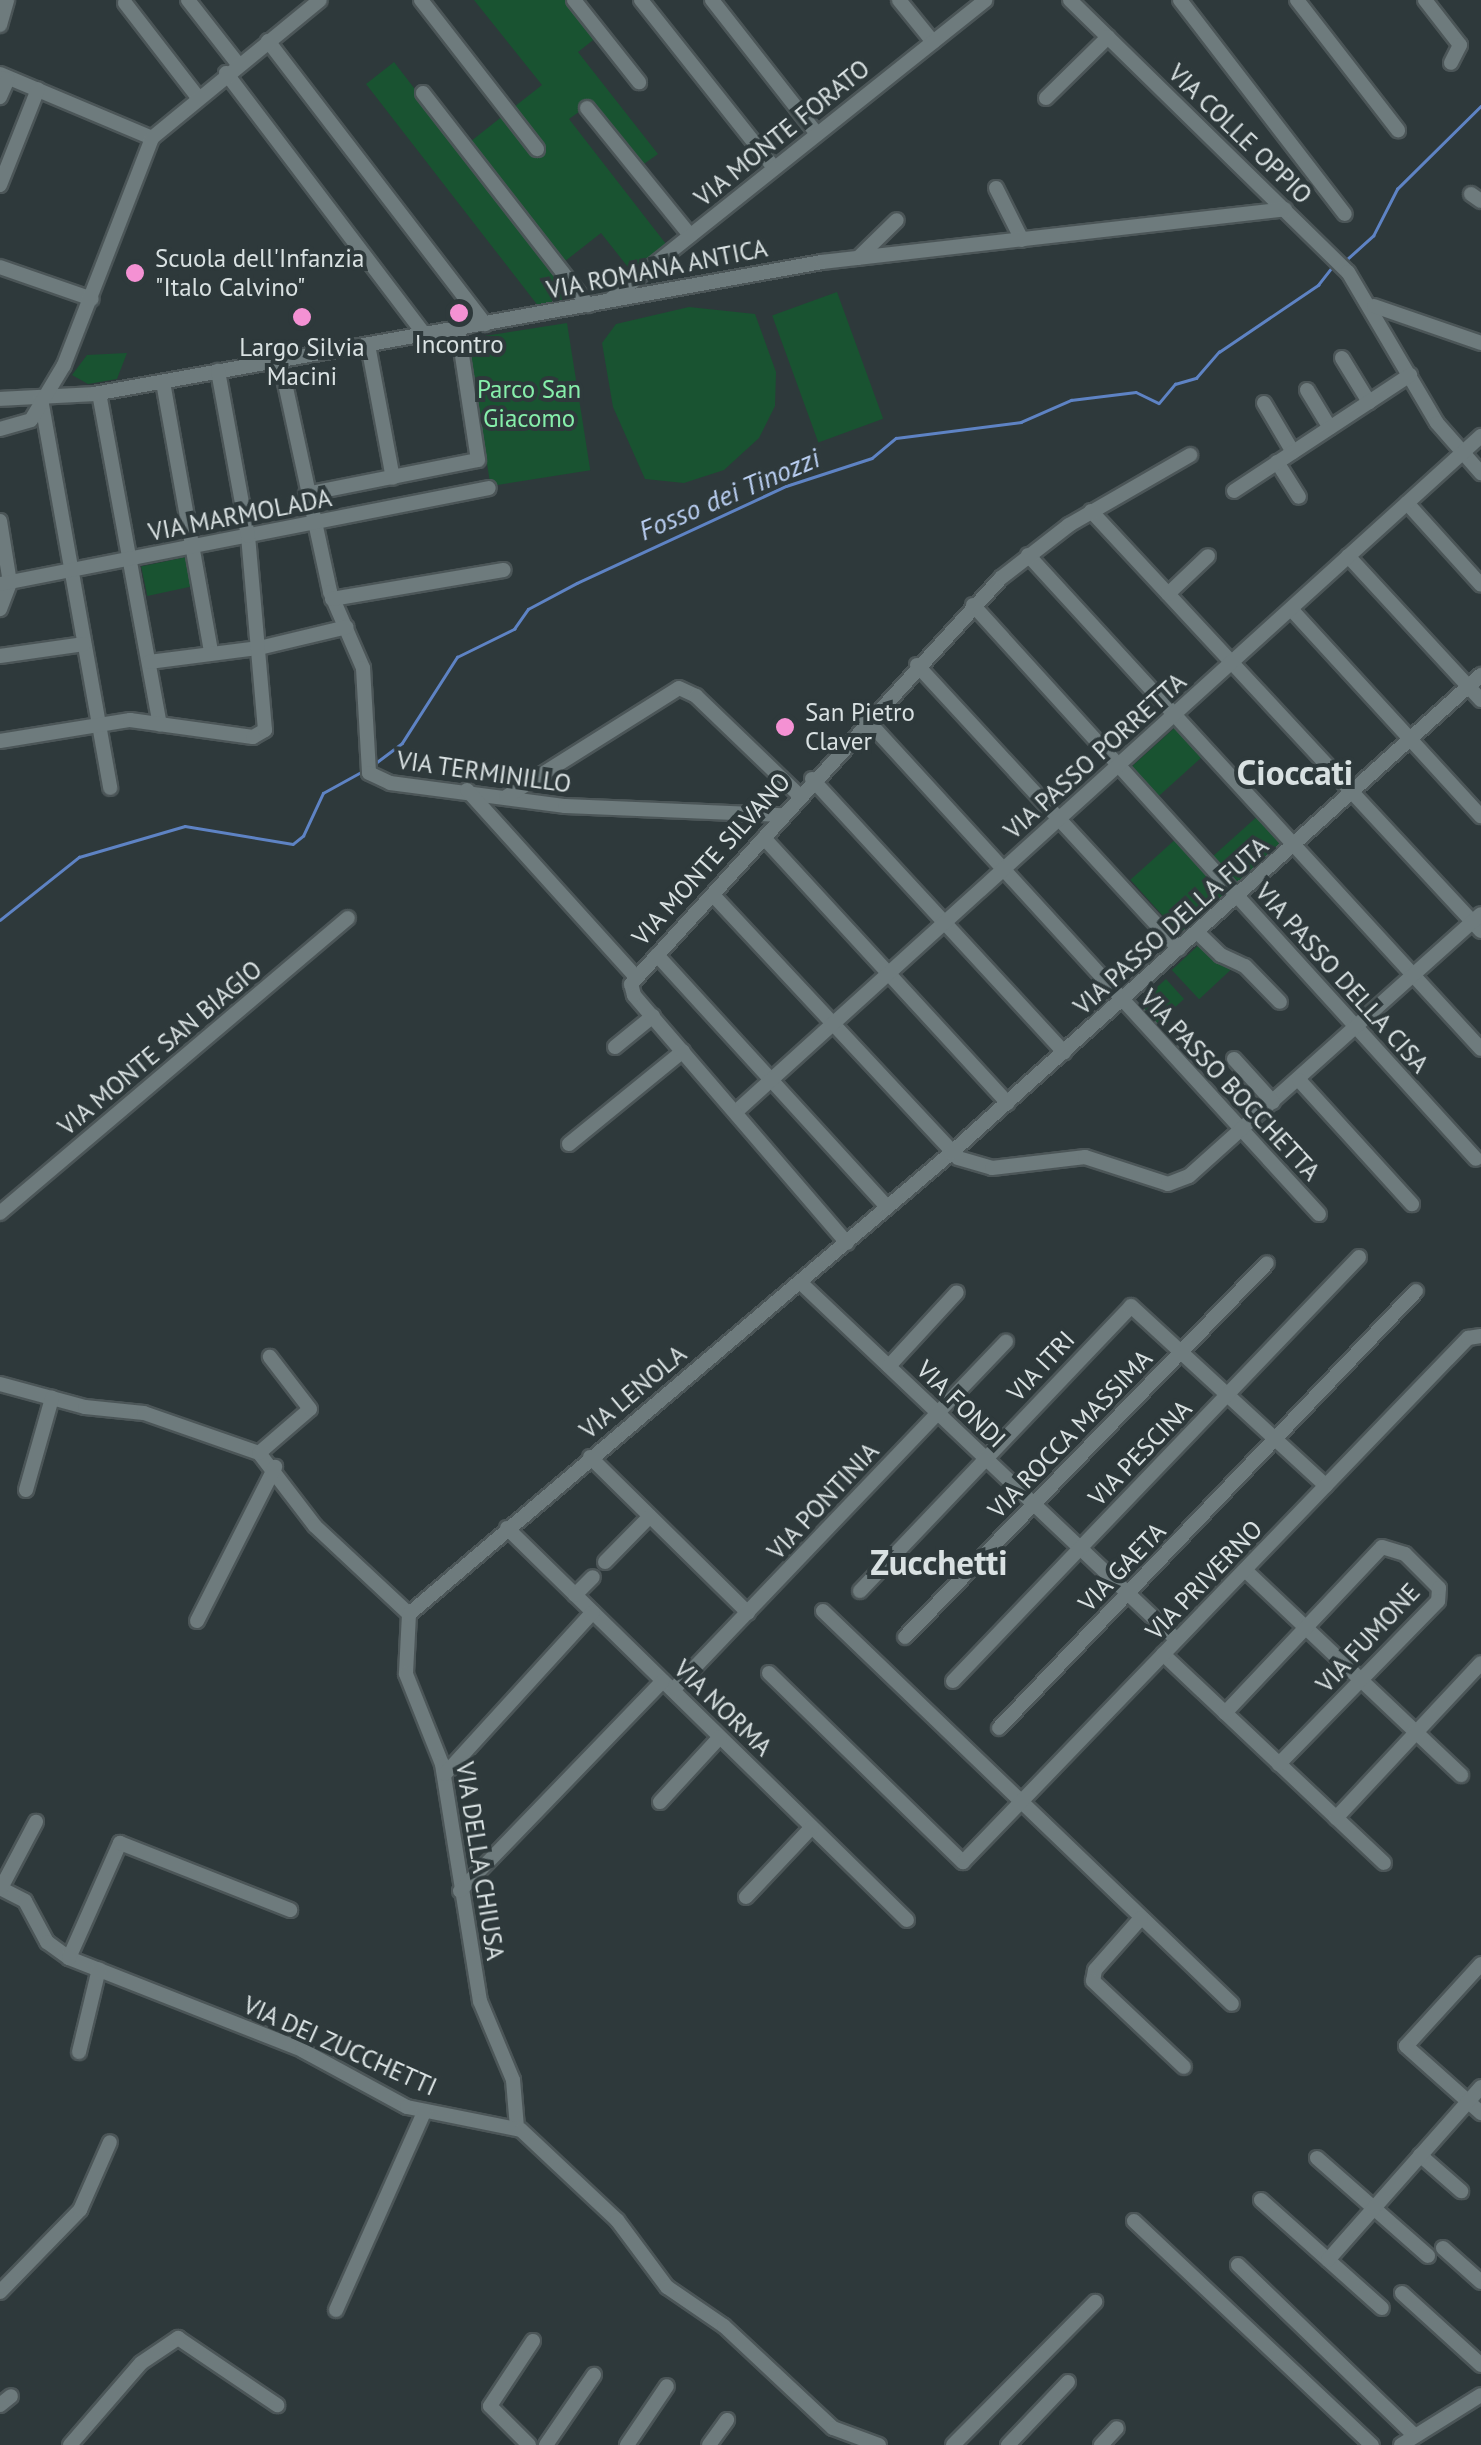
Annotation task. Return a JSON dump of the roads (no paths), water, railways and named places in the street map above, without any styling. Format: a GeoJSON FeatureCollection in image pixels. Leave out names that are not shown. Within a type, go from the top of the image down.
{"type":"FeatureCollection","features":[{"type":"Feature","properties":{"kind":"street"},"geometry":{"type":"LineString","coordinates":[[0,25],[7,0]]}},
{"type":"Feature","properties":{"kind":"street"},"geometry":{"type":"LineString","coordinates":[[188,0],[232,69],[426,335]]}},
{"type":"Feature","properties":{"kind":"street"},"geometry":{"type":"LineString","coordinates":[[292,0],[303,14]]}},
{"type":"Feature","properties":{"kind":"street"},"geometry":{"type":"LineString","coordinates":[[0,429],[29,422],[64,364],[152,138],[197,96],[320,0]]}},
{"type":"Feature","properties":{"kind":"street"},"geometry":{"type":"LineString","coordinates":[[422,0],[536,150]]}},
{"type":"Feature","properties":{"kind":"street"},"geometry":{"type":"LineString","coordinates":[[574,0],[639,82]]}},
{"type":"Feature","properties":{"kind":"street"},"geometry":{"type":"LineString","coordinates":[[642,0],[774,168]]}},
{"type":"Feature","properties":{"kind":"street"},"geometry":{"type":"LineString","coordinates":[[712,0],[817,134]]}},
{"type":"Feature","properties":{"kind":"street"},"geometry":{"type":"LineString","coordinates":[[899,0],[933,42]]}},
{"type":"Feature","properties":{"kind":"street","name":"VIA MONTE FORATO"},"geometry":{"type":"LineString","coordinates":[[608,302],[985,0]]}},
{"type":"Feature","properties":{"kind":"street","name":"VIA COLLE OPPIO"},"geometry":{"type":"LineString","coordinates":[[1070,0],[1336,258],[1374,306],[1410,375],[1462,453],[1481,473]]}},
{"type":"Feature","properties":{"kind":"street"},"geometry":{"type":"LineString","coordinates":[[1180,0],[1345,214]]}},
{"type":"Feature","properties":{"kind":"street"},"geometry":{"type":"LineString","coordinates":[[1297,0],[1398,130]]}},
{"type":"Feature","properties":{"kind":"street"},"geometry":{"type":"LineString","coordinates":[[1425,0],[1460,45],[1451,63]]}},
{"type":"Feature","properties":{"kind":"street"},"geometry":{"type":"LineString","coordinates":[[125,3],[197,96]]}},
{"type":"Feature","properties":{"kind":"street"},"geometry":{"type":"LineString","coordinates":[[1046,98],[1108,37]]}},
{"type":"Feature","properties":{"kind":"street"},"geometry":{"type":"LineString","coordinates":[[268,41],[485,324]]}},
{"type":"Feature","properties":{"kind":"street"},"geometry":{"type":"LineString","coordinates":[[0,98],[3,77],[152,138]]}},
{"type":"Feature","properties":{"kind":"street"},"geometry":{"type":"LineString","coordinates":[[0,185],[38,90]]}},
{"type":"Feature","properties":{"kind":"street"},"geometry":{"type":"LineString","coordinates":[[423,93],[588,305]]}},
{"type":"Feature","properties":{"kind":"street"},"geometry":{"type":"LineString","coordinates":[[587,108],[690,235]]}},
{"type":"Feature","properties":{"kind":"street"},"geometry":{"type":"LineString","coordinates":[[996,188],[1022,240]]}},
{"type":"Feature","properties":{"kind":"street","name":"VIA ROMANA ANTICA"},"geometry":{"type":"LineString","coordinates":[[0,399],[96,394],[858,258],[1285,209]]}},
{"type":"Feature","properties":{"kind":"street"},"geometry":{"type":"LineString","coordinates":[[858,258],[897,220]]}},
{"type":"Feature","properties":{"kind":"street"},"geometry":{"type":"LineString","coordinates":[[0,267],[92,299]]}},
{"type":"Feature","properties":{"kind":"street"},"geometry":{"type":"LineString","coordinates":[[68,290],[82,322]]}},
{"type":"Feature","properties":{"kind":"street"},"geometry":{"type":"LineString","coordinates":[[1374,306],[1481,343]]}},
{"type":"Feature","properties":{"kind":"street"},"geometry":{"type":"LineString","coordinates":[[306,494],[479,458],[458,329]]}},
{"type":"Feature","properties":{"kind":"street"},"geometry":{"type":"LineString","coordinates":[[368,345],[393,478]]}},
{"type":"Feature","properties":{"kind":"street"},"geometry":{"type":"LineString","coordinates":[[1342,358],[1369,402]]}},
{"type":"Feature","properties":{"kind":"street","name":"VIA TERMINILLO"},"geometry":{"type":"LineString","coordinates":[[280,360],[332,600],[366,685],[366,769],[390,783],[466,790],[578,808],[783,815]]}},
{"type":"Feature","properties":{"kind":"street"},"geometry":{"type":"LineString","coordinates":[[64,364],[68,384],[96,394],[160,724]]}},
{"type":"Feature","properties":{"kind":"street"},"geometry":{"type":"LineString","coordinates":[[0,741],[98,724],[160,724],[263,733],[260,648],[248,536],[218,371]]}},
{"type":"Feature","properties":{"kind":"street"},"geometry":{"type":"LineString","coordinates":[[1234,490],[1410,375]]}},
{"type":"Feature","properties":{"kind":"street"},"geometry":{"type":"LineString","coordinates":[[163,382],[211,652]]}},
{"type":"Feature","properties":{"kind":"street"},"geometry":{"type":"LineString","coordinates":[[1307,390],[1330,428]]}},
{"type":"Feature","properties":{"kind":"street"},"geometry":{"type":"LineString","coordinates":[[40,399],[110,788]]}},
{"type":"Feature","properties":{"kind":"street"},"geometry":{"type":"LineString","coordinates":[[1264,403],[1293,452]]}},
{"type":"Feature","properties":{"kind":"street","name":"VIA PASSO PORRETTA"},"geometry":{"type":"LineString","coordinates":[[739,1109],[1481,436]]}},
{"type":"Feature","properties":{"kind":"street","name":"VIA MONTE SILVANO"},"geometry":{"type":"LineString","coordinates":[[633,982],[866,719],[1028,554],[1091,512],[1190,456]]}},
{"type":"Feature","properties":{"kind":"street"},"geometry":{"type":"LineString","coordinates":[[1277,462],[1299,497]]}},
{"type":"Feature","properties":{"kind":"street","name":"VIA MARMOLADA"},"geometry":{"type":"LineString","coordinates":[[5,584],[490,488]]}},
{"type":"Feature","properties":{"kind":"street"},"geometry":{"type":"LineString","coordinates":[[1407,503],[1481,585]]}},
{"type":"Feature","properties":{"kind":"street"},"geometry":{"type":"LineString","coordinates":[[713,895],[951,1153],[992,1168],[1086,1158],[1173,1183],[1241,1130],[1413,975],[1478,922],[1091,512]]}},
{"type":"Feature","properties":{"kind":"street"},"geometry":{"type":"LineString","coordinates":[[0,521],[5,584],[0,609]]}},
{"type":"Feature","properties":{"kind":"street"},"geometry":{"type":"LineString","coordinates":[[1028,554],[1481,1049]]}},
{"type":"Feature","properties":{"kind":"street"},"geometry":{"type":"LineString","coordinates":[[1168,594],[1208,556]]}},
{"type":"Feature","properties":{"kind":"street"},"geometry":{"type":"LineString","coordinates":[[1348,556],[1481,700]]}},
{"type":"Feature","properties":{"kind":"street"},"geometry":{"type":"LineString","coordinates":[[332,600],[504,570]]}},
{"type":"Feature","properties":{"kind":"street","name":"VIA PASSO DELLA CISA"},"geometry":{"type":"LineString","coordinates":[[973,606],[1476,1159]]}},
{"type":"Feature","properties":{"kind":"street"},"geometry":{"type":"LineString","coordinates":[[1291,608],[1481,816]]}},
{"type":"Feature","properties":{"kind":"street"},"geometry":{"type":"LineString","coordinates":[[150,662],[260,648],[346,627]]}},
{"type":"Feature","properties":{"kind":"street"},"geometry":{"type":"LineString","coordinates":[[0,656],[84,644]]}},
{"type":"Feature","properties":{"kind":"street"},"geometry":{"type":"LineString","coordinates":[[917,664],[1180,949]]}},
{"type":"Feature","properties":{"kind":"street","name":"VIA PASSO DELLA FUTA"},"geometry":{"type":"LineString","coordinates":[[887,1207],[1239,897],[1481,675]]}},
{"type":"Feature","properties":{"kind":"street"},"geometry":{"type":"LineString","coordinates":[[506,797],[680,688],[696,696],[799,795]]}},
{"type":"Feature","properties":{"kind":"street","name":"VIA PASSO BOCCHETTA"},"geometry":{"type":"LineString","coordinates":[[866,719],[1319,1214]]}},
{"type":"Feature","properties":{"kind":"street"},"geometry":{"type":"LineString","coordinates":[[812,780],[1064,1052]]}},
{"type":"Feature","properties":{"kind":"street"},"geometry":{"type":"LineString","coordinates":[[466,790],[633,982],[653,1016],[847,1243]]}},
{"type":"Feature","properties":{"kind":"street"},"geometry":{"type":"LineString","coordinates":[[764,838],[1008,1103]]}},
{"type":"Feature","properties":{"kind":"street","name":"VIA MONTE SAN BIAGIO"},"geometry":{"type":"LineString","coordinates":[[0,1213],[348,918]]}},
{"type":"Feature","properties":{"kind":"street"},"geometry":{"type":"LineString","coordinates":[[1198,933],[1221,956],[1247,967],[1280,1002]]}},
{"type":"Feature","properties":{"kind":"street"},"geometry":{"type":"LineString","coordinates":[[657,955],[887,1207]]}},
{"type":"Feature","properties":{"kind":"street"},"geometry":{"type":"LineString","coordinates":[[615,1047],[653,1016]]}},
{"type":"Feature","properties":{"kind":"street"},"geometry":{"type":"LineString","coordinates":[[569,1144],[684,1051]]}},
{"type":"Feature","properties":{"kind":"street"},"geometry":{"type":"LineString","coordinates":[[1234,1059],[1273,1102]]}},
{"type":"Feature","properties":{"kind":"street"},"geometry":{"type":"LineString","coordinates":[[1299,1080],[1412,1204]]}},
{"type":"Feature","properties":{"kind":"street","name":"VIA LENOLA"},"geometry":{"type":"LineString","coordinates":[[409,1614],[887,1207]]}},
{"type":"Feature","properties":{"kind":"street","name":"VIA PESCINA"},"geometry":{"type":"LineString","coordinates":[[953,1681],[1359,1256]]}},
{"type":"Feature","properties":{"kind":"street","name":"VIA ROCCA MASSIMA"},"geometry":{"type":"LineString","coordinates":[[905,1637],[1266,1263]]}},
{"type":"Feature","properties":{"kind":"street","name":"VIA FONDI"},"geometry":{"type":"LineString","coordinates":[[801,1283],[1177,1640]]}},
{"type":"Feature","properties":{"kind":"street","name":"VIA GAETA"},"geometry":{"type":"LineString","coordinates":[[999,1728],[1416,1291]]}},
{"type":"Feature","properties":{"kind":"street"},"geometry":{"type":"LineString","coordinates":[[889,1366],[957,1292]]}},
{"type":"Feature","properties":{"kind":"street","name":"VIA ITRI"},"geometry":{"type":"LineString","coordinates":[[860,1591],[1134,1305],[1183,1349]]}},
{"type":"Feature","properties":{"kind":"street","name":"VIA PRIVERNO"},"geometry":{"type":"LineString","coordinates":[[770,1673],[963,1862],[1468,1338],[1481,1336]]}},
{"type":"Feature","properties":{"kind":"street","name":"VIA PONTINIA"},"geometry":{"type":"LineString","coordinates":[[460,1891],[668,1685],[748,1613],[1006,1341]]}},
{"type":"Feature","properties":{"kind":"street"},"geometry":{"type":"LineString","coordinates":[[1183,1349],[1326,1486]]}},
{"type":"Feature","properties":{"kind":"street"},"geometry":{"type":"LineString","coordinates":[[259,1454],[310,1409],[270,1356]]}},
{"type":"Feature","properties":{"kind":"street"},"geometry":{"type":"LineString","coordinates":[[0,1384],[52,1398],[144,1413],[259,1454],[275,1468],[315,1526],[409,1614]]}},
{"type":"Feature","properties":{"kind":"street"},"geometry":{"type":"LineString","coordinates":[[26,1490],[52,1398]]}},
{"type":"Feature","properties":{"kind":"street"},"geometry":{"type":"LineString","coordinates":[[590,1457],[748,1613]]}},
{"type":"Feature","properties":{"kind":"street"},"geometry":{"type":"LineString","coordinates":[[196,1621],[275,1468]]}},
{"type":"Feature","properties":{"kind":"street"},"geometry":{"type":"LineString","coordinates":[[605,1562],[650,1516]]}},
{"type":"Feature","properties":{"kind":"street","name":"VIA NORMA"},"geometry":{"type":"LineString","coordinates":[[508,1528],[907,1920]]}},
{"type":"Feature","properties":{"kind":"street","name":"VIA FUMONE"},"geometry":{"type":"LineString","coordinates":[[1225,1713],[1382,1547],[1405,1554],[1438,1586],[1440,1598],[1279,1764]]}},
{"type":"Feature","properties":{"kind":"street"},"geometry":{"type":"LineString","coordinates":[[1245,1570],[1461,1775]]}},
{"type":"Feature","properties":{"kind":"street"},"geometry":{"type":"LineString","coordinates":[[575,1594],[593,1576]]}},
{"type":"Feature","properties":{"kind":"street"},"geometry":{"type":"LineString","coordinates":[[445,1774],[593,1612]]}},
{"type":"Feature","properties":{"kind":"street"},"geometry":{"type":"LineString","coordinates":[[824,1612],[1232,2004]]}},
{"type":"Feature","properties":{"kind":"street","name":"VIA DELLA CHIUSA"},"geometry":{"type":"LineString","coordinates":[[409,1614],[408,1680],[445,1774],[460,1891],[484,2017],[514,2086],[517,2128]]}},
{"type":"Feature","properties":{"kind":"street"},"geometry":{"type":"LineString","coordinates":[[1163,1654],[1384,1863]]}},
{"type":"Feature","properties":{"kind":"street"},"geometry":{"type":"LineString","coordinates":[[1336,1818],[1481,1663]]}},
{"type":"Feature","properties":{"kind":"street"},"geometry":{"type":"LineString","coordinates":[[660,1802],[720,1737]]}},
{"type":"Feature","properties":{"kind":"street"},"geometry":{"type":"LineString","coordinates":[[0,1888],[36,1822]]}},
{"type":"Feature","properties":{"kind":"street"},"geometry":{"type":"LineString","coordinates":[[746,1897],[812,1826]]}},
{"type":"Feature","properties":{"kind":"street"},"geometry":{"type":"LineString","coordinates":[[69,1958],[120,1843],[290,1910]]}},
{"type":"Feature","properties":{"kind":"street","name":"VIA DEI ZUCCHETTI"},"geometry":{"type":"LineString","coordinates":[[0,1888],[25,1901],[48,1942],[69,1958],[312,2054],[424,2112],[517,2128]]}},
{"type":"Feature","properties":{"kind":"street"},"geometry":{"type":"LineString","coordinates":[[1142,1918],[1092,1977],[1184,2067]]}},
{"type":"Feature","properties":{"kind":"street"},"geometry":{"type":"LineString","coordinates":[[1481,1964],[1406,2046],[1481,2113]]}},
{"type":"Feature","properties":{"kind":"street"},"geometry":{"type":"LineString","coordinates":[[79,2052],[99,1970]]}},
{"type":"Feature","properties":{"kind":"street"},"geometry":{"type":"LineString","coordinates":[[1328,2260],[1481,2087]]}},
{"type":"Feature","properties":{"kind":"street"},"geometry":{"type":"LineString","coordinates":[[336,2310],[424,2112]]}},
{"type":"Feature","properties":{"kind":"street"},"geometry":{"type":"LineString","coordinates":[[517,2128],[617,2220],[667,2287],[720,2323],[833,2428],[877,2445]]}},
{"type":"Feature","properties":{"kind":"street"},"geometry":{"type":"LineString","coordinates":[[0,2292],[80,2210],[110,2142]]}},
{"type":"Feature","properties":{"kind":"street"},"geometry":{"type":"LineString","coordinates":[[1420,2155],[1462,2191]]}},
{"type":"Feature","properties":{"kind":"street"},"geometry":{"type":"LineString","coordinates":[[1317,2158],[1428,2256]]}},
{"type":"Feature","properties":{"kind":"street"},"geometry":{"type":"LineString","coordinates":[[1261,2200],[1382,2308]]}},
{"type":"Feature","properties":{"kind":"street"},"geometry":{"type":"LineString","coordinates":[[1134,2220],[1372,2445]]}},
{"type":"Feature","properties":{"kind":"street"},"geometry":{"type":"LineString","coordinates":[[1443,2248],[1481,2282]]}},
{"type":"Feature","properties":{"kind":"street"},"geometry":{"type":"LineString","coordinates":[[1238,2265],[1415,2436]]}},
{"type":"Feature","properties":{"kind":"street"},"geometry":{"type":"LineString","coordinates":[[1402,2293],[1481,2365]]}},
{"type":"Feature","properties":{"kind":"street"},"geometry":{"type":"LineString","coordinates":[[953,2445],[1094,2302]]}},
{"type":"Feature","properties":{"kind":"street"},"geometry":{"type":"LineString","coordinates":[[70,2445],[141,2363],[176,2338],[277,2405]]}},
{"type":"Feature","properties":{"kind":"street"},"geometry":{"type":"LineString","coordinates":[[530,2445],[490,2406],[533,2340]]}},
{"type":"Feature","properties":{"kind":"street"},"geometry":{"type":"LineString","coordinates":[[546,2445],[594,2375]]}},
{"type":"Feature","properties":{"kind":"street"},"geometry":{"type":"LineString","coordinates":[[1008,2445],[1068,2382]]}},
{"type":"Feature","properties":{"kind":"street"},"geometry":{"type":"LineString","coordinates":[[627,2445],[667,2386]]}},
{"type":"Feature","properties":{"kind":"street"},"geometry":{"type":"LineString","coordinates":[[1401,2445],[1481,2395]]}},
{"type":"Feature","properties":{"kind":"street"},"geometry":{"type":"LineString","coordinates":[[709,2445],[727,2420]]}},
{"type":"Feature","properties":{"kind":"street"},"geometry":{"type":"LineString","coordinates":[[1101,2445],[1117,2428]]}},
{"type":"Feature","properties":{"kind":"waterway","name":"Fosso dei Tinozzi"},"geometry":{"type":"LineString","coordinates":[[1345,261],[1373,236],[1397,189],[1481,106]]}},
{"type":"Feature","properties":{"kind":"waterway","name":"Fosso dei Tinozzi"},"geometry":{"type":"LineString","coordinates":[[373,765],[402,743],[457,657],[514,629],[528,609],[577,583],[786,486],[872,458],[896,438],[1021,422],[1071,400],[1136,392],[1159,403],[1175,384],[1196,378],[1219,352],[1318,285],[1333,266]]}},
{"type":"Feature","properties":{"kind":"waterway","name":"Fosso dei Tinozzi"},"geometry":{"type":"LineString","coordinates":[[0,920],[79,857],[185,826],[293,844],[303,836],[323,793],[361,772]]}},
{"type":"Feature","properties":{"kind":"place","name":"Scuola dell'Infanzia \"Italo Calvino\""},"geometry":{"type":"Point","coordinates":[135,273]}},
{"type":"Feature","properties":{"kind":"place","name":"Incontro"},"geometry":{"type":"Point","coordinates":[459,313]}},
{"type":"Feature","properties":{"kind":"place","name":"Largo Silvia Macini"},"geometry":{"type":"Point","coordinates":[302,317]}},
{"type":"Feature","properties":{"kind":"place","name":"San Pietro Claver"},"geometry":{"type":"Point","coordinates":[785,727]}},
{"type":"Feature","properties":{"kind":"district","name":"Cioccati"},"geometry":{"type":"Point","coordinates":[1295,772]}},
{"type":"Feature","properties":{"kind":"district","name":"Zucchetti"},"geometry":{"type":"Point","coordinates":[939,1562]}},
{"type":"Feature","properties":{"kind":"park label","name":"Parco San Giacomo"},"geometry":{"type":"Point","coordinates":[529,404]}}]}
